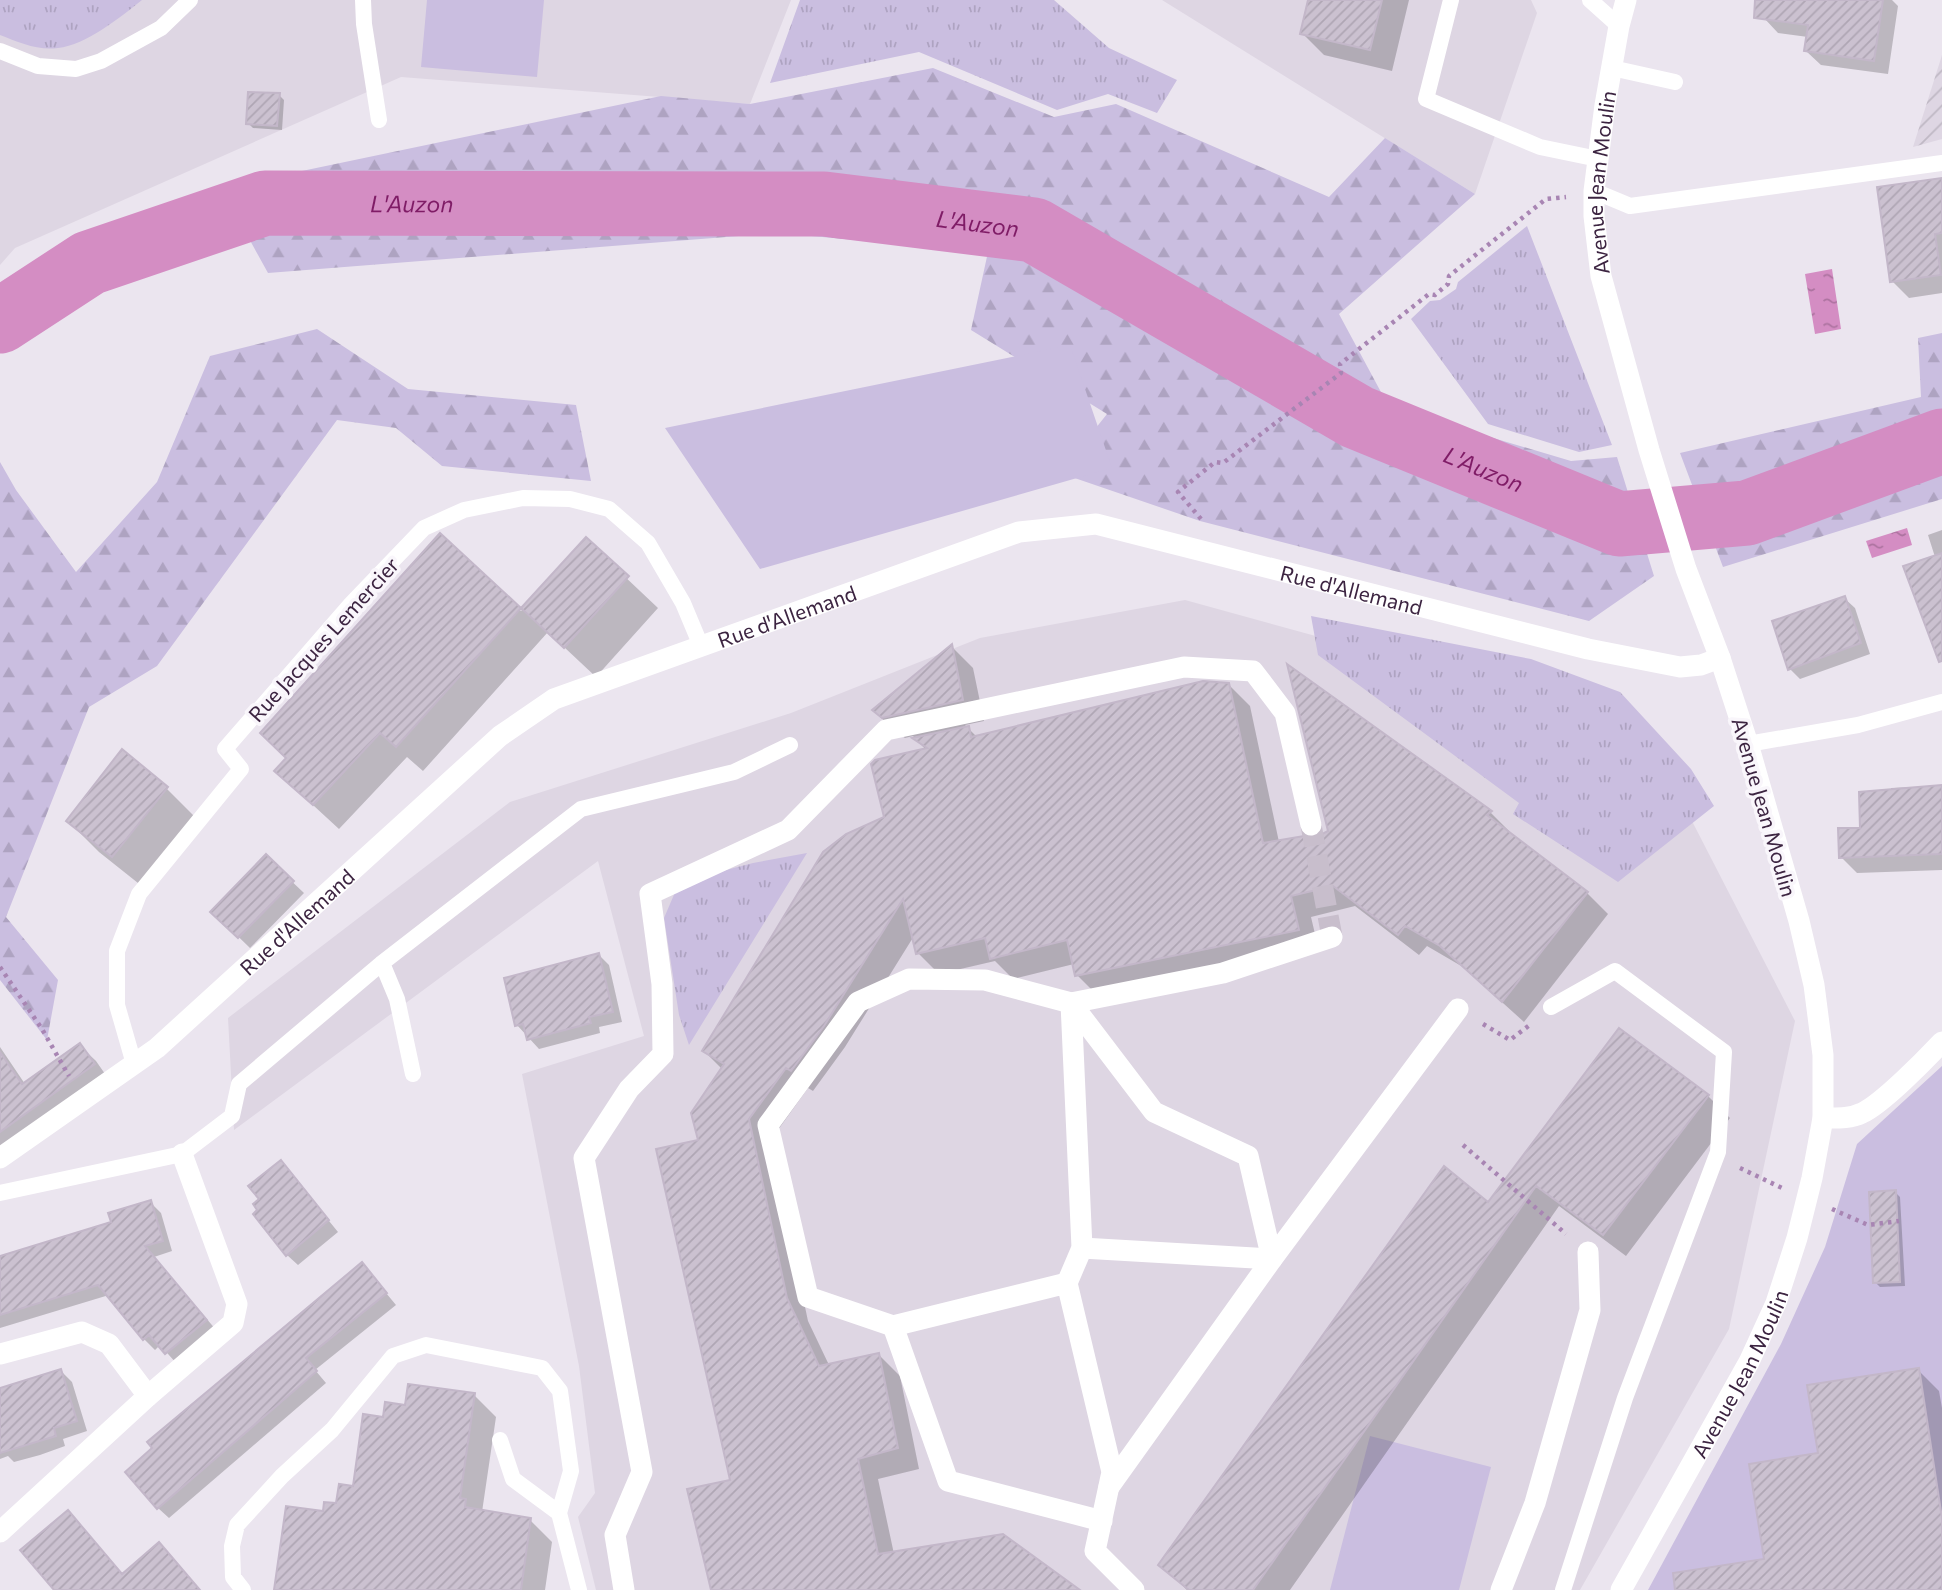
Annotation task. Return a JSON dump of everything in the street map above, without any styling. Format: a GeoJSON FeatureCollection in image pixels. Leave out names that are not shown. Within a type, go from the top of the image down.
{"type":"FeatureCollection","features":[{"type":"Feature","properties":{"kind":"street","name":"Avenue Jean Moulin"},"geometry":{"type":"LineString","coordinates":[[1621,1590],[1749,1362],[1776,1303],[1797,1238],[1823,1118],[1823,1055],[1814,985],[1799,921],[1748,744],[1720,658],[1686,569],[1648,450],[1601,276],[1594,191],[1619,26],[1626,0]]}},
{"type":"Feature","properties":{"kind":"street","name":"Rue d'Allemand"},"geometry":{"type":"LineString","coordinates":[[0,1158],[157,1048],[500,736],[554,699],[1019,532],[1096,524],[1588,649],[1680,667],[1701,665],[1720,658]]}},
{"type":"Feature","properties":{"kind":"street"},"geometry":{"type":"LineString","coordinates":[[624,1590],[615,1535],[642,1472],[584,1157],[629,1089],[663,1054],[662,984],[650,894],[788,830],[886,730],[1184,667],[1253,671],[1285,713],[1311,825]]}},
{"type":"Feature","properties":{"kind":"street"},"geometry":{"type":"LineString","coordinates":[[1067,1283],[892,1326],[808,1297],[768,1125],[858,1002],[909,979],[985,980],[1071,1003],[1223,973],[1332,937]]}},
{"type":"Feature","properties":{"kind":"street"},"geometry":{"type":"LineString","coordinates":[[1071,1003],[1082,1248],[1067,1283],[1112,1472],[1095,1551],[1133,1590]]}},
{"type":"Feature","properties":{"kind":"street"},"geometry":{"type":"LineString","coordinates":[[1071,1003],[1154,1112],[1248,1156],[1272,1259]]}},
{"type":"Feature","properties":{"kind":"street"},"geometry":{"type":"LineString","coordinates":[[1109,1487],[1272,1259],[1458,1009]]}},
{"type":"Feature","properties":{"kind":"street"},"geometry":{"type":"LineString","coordinates":[[1823,1118],[1842,1118],[1862,1113],[1942,1042]]}},
{"type":"Feature","properties":{"kind":"street"},"geometry":{"type":"LineString","coordinates":[[0,1532],[148,1396],[233,1323],[237,1304],[183,1154]]}},
{"type":"Feature","properties":{"kind":"street"},"geometry":{"type":"LineString","coordinates":[[1082,1248],[1272,1259]]}},
{"type":"Feature","properties":{"kind":"street"},"geometry":{"type":"LineString","coordinates":[[1501,1590],[1535,1503],[1590,1310],[1588,1252]]}},
{"type":"Feature","properties":{"kind":"street"},"geometry":{"type":"LineString","coordinates":[[892,1326],[948,1481],[1102,1521]]}},
{"type":"Feature","properties":{"kind":"street"},"geometry":{"type":"LineString","coordinates":[[0,1354],[82,1332],[109,1344],[148,1396]]}},
{"type":"Feature","properties":{"kind":"lane"},"geometry":{"type":"LineString","coordinates":[[0,51],[38,66],[76,69],[101,61],[161,28],[190,0]]}},
{"type":"Feature","properties":{"kind":"lane"},"geometry":{"type":"LineString","coordinates":[[363,0],[364,24],[379,120]]}},
{"type":"Feature","properties":{"kind":"lane"},"geometry":{"type":"LineString","coordinates":[[1451,0],[1426,99],[1540,146],[1598,159]]}},
{"type":"Feature","properties":{"kind":"lane"},"geometry":{"type":"LineString","coordinates":[[1590,0],[1619,26]]}},
{"type":"Feature","properties":{"kind":"lane"},"geometry":{"type":"LineString","coordinates":[[1612,68],[1675,82]]}},
{"type":"Feature","properties":{"kind":"lane"},"geometry":{"type":"LineString","coordinates":[[1594,191],[1630,206],[1942,163]]}},
{"type":"Feature","properties":{"kind":"lane","name":"Rue Jacques Lemercier"},"geometry":{"type":"LineString","coordinates":[[134,1064],[117,1005],[117,951],[139,894],[241,769],[225,749],[351,604],[424,528],[464,510],[523,498],[570,499],[609,509],[648,542],[683,603],[701,646]]}},
{"type":"Feature","properties":{"kind":"lane"},"geometry":{"type":"LineString","coordinates":[[1748,744],[1858,725],[1942,702]]}},
{"type":"Feature","properties":{"kind":"lane"},"geometry":{"type":"LineString","coordinates":[[0,1193],[183,1154],[232,1116],[239,1084],[383,963],[581,809],[733,772],[790,745]]}},
{"type":"Feature","properties":{"kind":"lane"},"geometry":{"type":"LineString","coordinates":[[383,963],[397,999],[413,1074]]}},
{"type":"Feature","properties":{"kind":"lane"},"geometry":{"type":"LineString","coordinates":[[1551,1007],[1615,971],[1724,1052],[1717,1157],[1625,1398],[1563,1590]]}},
{"type":"Feature","properties":{"kind":"lane"},"geometry":{"type":"LineString","coordinates":[[243,1590],[233,1577],[232,1546],[237,1525],[282,1476],[332,1430],[393,1356],[426,1345],[542,1368],[560,1391],[571,1471],[559,1513],[579,1590]]}},
{"type":"Feature","properties":{"kind":"lane"},"geometry":{"type":"LineString","coordinates":[[500,1440],[513,1479],[559,1513]]}},
{"type":"Feature","properties":{"kind":"path"},"geometry":{"type":"LineString","coordinates":[[1202,521],[1178,492],[1215,462],[1223,463],[1341,373],[1339,365],[1429,293],[1435,295],[1448,284],[1449,276],[1546,199]]}},
{"type":"Feature","properties":{"kind":"path"},"geometry":{"type":"LineString","coordinates":[[0,967],[83,1099]]}},
{"type":"Feature","properties":{"kind":"path"},"geometry":{"type":"LineString","coordinates":[[1458,1009],[1510,1040],[1551,1007]]}},
{"type":"Feature","properties":{"kind":"path"},"geometry":{"type":"LineString","coordinates":[[1463,1145],[1588,1252]]}},
{"type":"Feature","properties":{"kind":"path"},"geometry":{"type":"LineString","coordinates":[[1717,1157],[1777,1186]]}},
{"type":"Feature","properties":{"kind":"path"},"geometry":{"type":"LineString","coordinates":[[1837,1211],[1868,1225],[1899,1221]]}},
{"type":"Feature","properties":{"kind":"shaded area"},"geometry":{"type":"Polygon","coordinates":[[[0,0],[791,0],[750,104],[401,77],[15,248],[0,265],[0,0]]]}},
{"type":"Feature","properties":{"kind":"shaded area"},"geometry":{"type":"Polygon","coordinates":[[[1162,0],[1531,0],[1537,13],[1475,194],[1162,0]]]}},
{"type":"Feature","properties":{"kind":"shaded area"},"geometry":{"type":"Polygon","coordinates":[[[1942,55],[1942,139],[1913,147],[1942,55]]]}},
{"type":"Feature","properties":{"kind":"shaded area"},"geometry":{"type":"Polygon","coordinates":[[[1185,600],[1643,726],[1795,1021],[1729,1329],[1580,1590],[596,1590],[578,1517],[595,1493],[579,1366],[522,1074],[644,1036],[598,861],[234,1130],[228,1018],[510,802],[791,713],[980,638],[1185,600]]]}},
{"type":"Feature","properties":{"kind":"green space"},"geometry":{"type":"Polygon","coordinates":[[[0,0],[142,0],[114,22],[80,42],[51,49],[28,45],[0,35],[0,0]]]}},
{"type":"Feature","properties":{"kind":"green space"},"geometry":{"type":"Polygon","coordinates":[[[427,0],[544,0],[537,77],[421,67],[427,0]]]}},
{"type":"Feature","properties":{"kind":"green space"},"geometry":{"type":"Polygon","coordinates":[[[800,0],[1054,0],[1109,48],[1177,80],[1157,113],[1108,94],[1057,110],[919,52],[770,83],[800,0]]]}},
{"type":"Feature","properties":{"kind":"green space"},"geometry":{"type":"Polygon","coordinates":[[[933,68],[1054,117],[1116,104],[1329,197],[1385,138],[1475,194],[1339,314],[1389,407],[1571,461],[1617,457],[1654,576],[1589,621],[1200,521],[1060,473],[1107,414],[971,330],[988,252],[778,233],[268,273],[221,188],[661,96],[750,104],[933,68]]]}},
{"type":"Feature","properties":{"kind":"green space"},"geometry":{"type":"Polygon","coordinates":[[[1527,226],[1612,445],[1579,452],[1488,424],[1411,319],[1430,301],[1440,300],[1456,289],[1458,282],[1527,226]]]}},
{"type":"Feature","properties":{"kind":"green space"},"geometry":{"type":"Polygon","coordinates":[[[317,329],[408,389],[576,405],[591,481],[442,466],[396,428],[337,420],[157,666],[89,707],[6,917],[58,980],[47,1040],[0,980],[0,462],[16,490],[76,572],[157,482],[210,356],[317,329]]]}},
{"type":"Feature","properties":{"kind":"green space"},"geometry":{"type":"Polygon","coordinates":[[[1942,333],[1942,499],[1723,567],[1680,453],[1921,397],[1918,338],[1942,333]]]}},
{"type":"Feature","properties":{"kind":"green space"},"geometry":{"type":"Polygon","coordinates":[[[1070,345],[1112,468],[760,569],[665,428],[1070,345]]]}},
{"type":"Feature","properties":{"kind":"green space"},"geometry":{"type":"Polygon","coordinates":[[[1311,616],[1531,659],[1620,692],[1691,769],[1714,806],[1618,882],[1513,814],[1519,803],[1318,655],[1311,616]]]}},
{"type":"Feature","properties":{"kind":"green space"},"geometry":{"type":"Polygon","coordinates":[[[807,853],[689,1045],[679,1015],[664,918],[676,890],[703,876],[807,853]]]}},
{"type":"Feature","properties":{"kind":"green space"},"geometry":{"type":"Polygon","coordinates":[[[1942,1066],[1942,1590],[1648,1590],[1781,1344],[1825,1247],[1857,1144],[1942,1066]]]}},
{"type":"Feature","properties":{"kind":"green space"},"geometry":{"type":"Polygon","coordinates":[[[1370,1436],[1491,1467],[1459,1590],[1330,1590],[1370,1436]]]}},
{"type":"Feature","properties":{"kind":"water"},"geometry":{"type":"Polygon","coordinates":[[[1832,269],[1841,329],[1815,334],[1805,274],[1832,269]]]}},
{"type":"Feature","properties":{"kind":"water"},"geometry":{"type":"Polygon","coordinates":[[[1907,528],[1912,545],[1872,558],[1866,541],[1907,528]]]}},
{"type":"Feature","properties":{"kind":"building"},"geometry":{"type":"Polygon","coordinates":[[[1308,0],[1382,0],[1370,50],[1300,34],[1308,0]]]}},
{"type":"Feature","properties":{"kind":"building"},"geometry":{"type":"Polygon","coordinates":[[[1755,0],[1883,0],[1874,61],[1804,51],[1808,25],[1754,18],[1755,0]]]}},
{"type":"Feature","properties":{"kind":"building"},"geometry":{"type":"Polygon","coordinates":[[[248,92],[280,93],[277,126],[246,124],[248,92]]]}},
{"type":"Feature","properties":{"kind":"building"},"geometry":{"type":"Polygon","coordinates":[[[1942,178],[1942,233],[1935,234],[1941,275],[1890,282],[1877,187],[1942,178]]]}},
{"type":"Feature","properties":{"kind":"building"},"geometry":{"type":"Polygon","coordinates":[[[440,533],[521,608],[396,747],[380,733],[313,805],[274,771],[286,758],[260,733],[440,533]]]}},
{"type":"Feature","properties":{"kind":"building"},"geometry":{"type":"Polygon","coordinates":[[[586,537],[629,576],[564,648],[521,608],[586,537]]]}},
{"type":"Feature","properties":{"kind":"building"},"geometry":{"type":"Polygon","coordinates":[[[1942,553],[1942,661],[1939,662],[1903,566],[1942,553]]]}},
{"type":"Feature","properties":{"kind":"building"},"geometry":{"type":"Polygon","coordinates":[[[1845,596],[1861,643],[1788,670],[1772,621],[1845,596]]]}},
{"type":"Feature","properties":{"kind":"building"},"geometry":{"type":"Polygon","coordinates":[[[952,644],[963,700],[882,718],[872,710],[952,644]]]}},
{"type":"Feature","properties":{"kind":"building"},"geometry":{"type":"Polygon","coordinates":[[[1287,664],[1492,811],[1487,815],[1588,892],[1502,1002],[1440,946],[1405,926],[1398,935],[1333,886],[1291,896],[1299,930],[1075,976],[1067,940],[990,959],[985,938],[916,954],[903,899],[824,1026],[791,1071],[786,1068],[749,1119],[787,1298],[819,1366],[879,1353],[898,1448],[858,1459],[878,1554],[1003,1534],[1080,1590],[711,1590],[687,1489],[730,1480],[656,1149],[698,1140],[691,1113],[724,1064],[702,1051],[823,852],[846,834],[884,817],[871,764],[875,760],[927,748],[912,738],[969,726],[971,737],[1203,681],[1229,683],[1263,843],[1304,836],[1315,838],[1328,831],[1287,664]]]}},
{"type":"Feature","properties":{"kind":"building"},"geometry":{"type":"Polygon","coordinates":[[[122,749],[168,787],[112,857],[66,821],[122,749]]]}},
{"type":"Feature","properties":{"kind":"building"},"geometry":{"type":"Polygon","coordinates":[[[1942,785],[1942,854],[1839,858],[1838,828],[1860,828],[1859,792],[1942,785]]]}},
{"type":"Feature","properties":{"kind":"building"},"geometry":{"type":"Polygon","coordinates":[[[266,854],[294,881],[238,938],[210,912],[266,854]]]}},
{"type":"Feature","properties":{"kind":"building"},"geometry":{"type":"Polygon","coordinates":[[[599,953],[613,1012],[589,1017],[591,1023],[527,1040],[523,1024],[515,1026],[504,978],[599,953]]]}},
{"type":"Feature","properties":{"kind":"building"},"geometry":{"type":"Polygon","coordinates":[[[1619,1028],[1709,1095],[1603,1235],[1536,1186],[1253,1590],[1189,1590],[1158,1565],[1444,1166],[1488,1202],[1619,1028]]]}},
{"type":"Feature","properties":{"kind":"building"},"geometry":{"type":"Polygon","coordinates":[[[80,1043],[95,1064],[0,1132],[0,1052],[22,1084],[80,1043]]]}},
{"type":"Feature","properties":{"kind":"building"},"geometry":{"type":"Polygon","coordinates":[[[281,1160],[329,1220],[286,1256],[253,1214],[257,1210],[253,1204],[259,1199],[248,1186],[281,1160]]]}},
{"type":"Feature","properties":{"kind":"building"},"geometry":{"type":"Polygon","coordinates":[[[1896,1190],[1900,1282],[1873,1283],[1869,1192],[1896,1190]]]}},
{"type":"Feature","properties":{"kind":"building"},"geometry":{"type":"Polygon","coordinates":[[[151,1200],[163,1241],[145,1246],[207,1320],[165,1354],[149,1335],[143,1340],[98,1285],[0,1315],[0,1256],[111,1222],[108,1213],[151,1200]]]}},
{"type":"Feature","properties":{"kind":"building"},"geometry":{"type":"Polygon","coordinates":[[[362,1262],[387,1293],[306,1358],[317,1371],[157,1509],[125,1472],[152,1448],[147,1442],[362,1262]]]}},
{"type":"Feature","properties":{"kind":"building"},"geometry":{"type":"Polygon","coordinates":[[[1919,1368],[1942,1518],[1942,1590],[1675,1590],[1673,1573],[1764,1559],[1749,1464],[1818,1453],[1807,1385],[1919,1368]]]}},
{"type":"Feature","properties":{"kind":"building"},"geometry":{"type":"Polygon","coordinates":[[[61,1369],[77,1421],[54,1428],[56,1436],[0,1453],[0,1388],[61,1369]]]}},
{"type":"Feature","properties":{"kind":"building"},"geometry":{"type":"Polygon","coordinates":[[[408,1384],[475,1393],[460,1498],[466,1499],[465,1507],[531,1518],[521,1590],[274,1590],[286,1506],[323,1511],[324,1502],[336,1503],[339,1484],[353,1486],[363,1414],[383,1417],[385,1402],[405,1405],[408,1384]]]}},
{"type":"Feature","properties":{"kind":"building"},"geometry":{"type":"Polygon","coordinates":[[[68,1510],[122,1574],[159,1542],[200,1590],[54,1590],[20,1550],[68,1510]]]}},
{"type":"Feature","properties":{"kind":"waterway","name":"L'Auzon"},"geometry":{"type":"LineString","coordinates":[[0,321],[89,263],[265,203],[824,204],[1034,230],[1357,417],[1619,524],[1747,513],[1942,441]]}},
{"type":"Feature","properties":{"kind":"tunnel"},"geometry":{"type":"LineString","coordinates":[[1311,825],[1332,937]]}}]}
